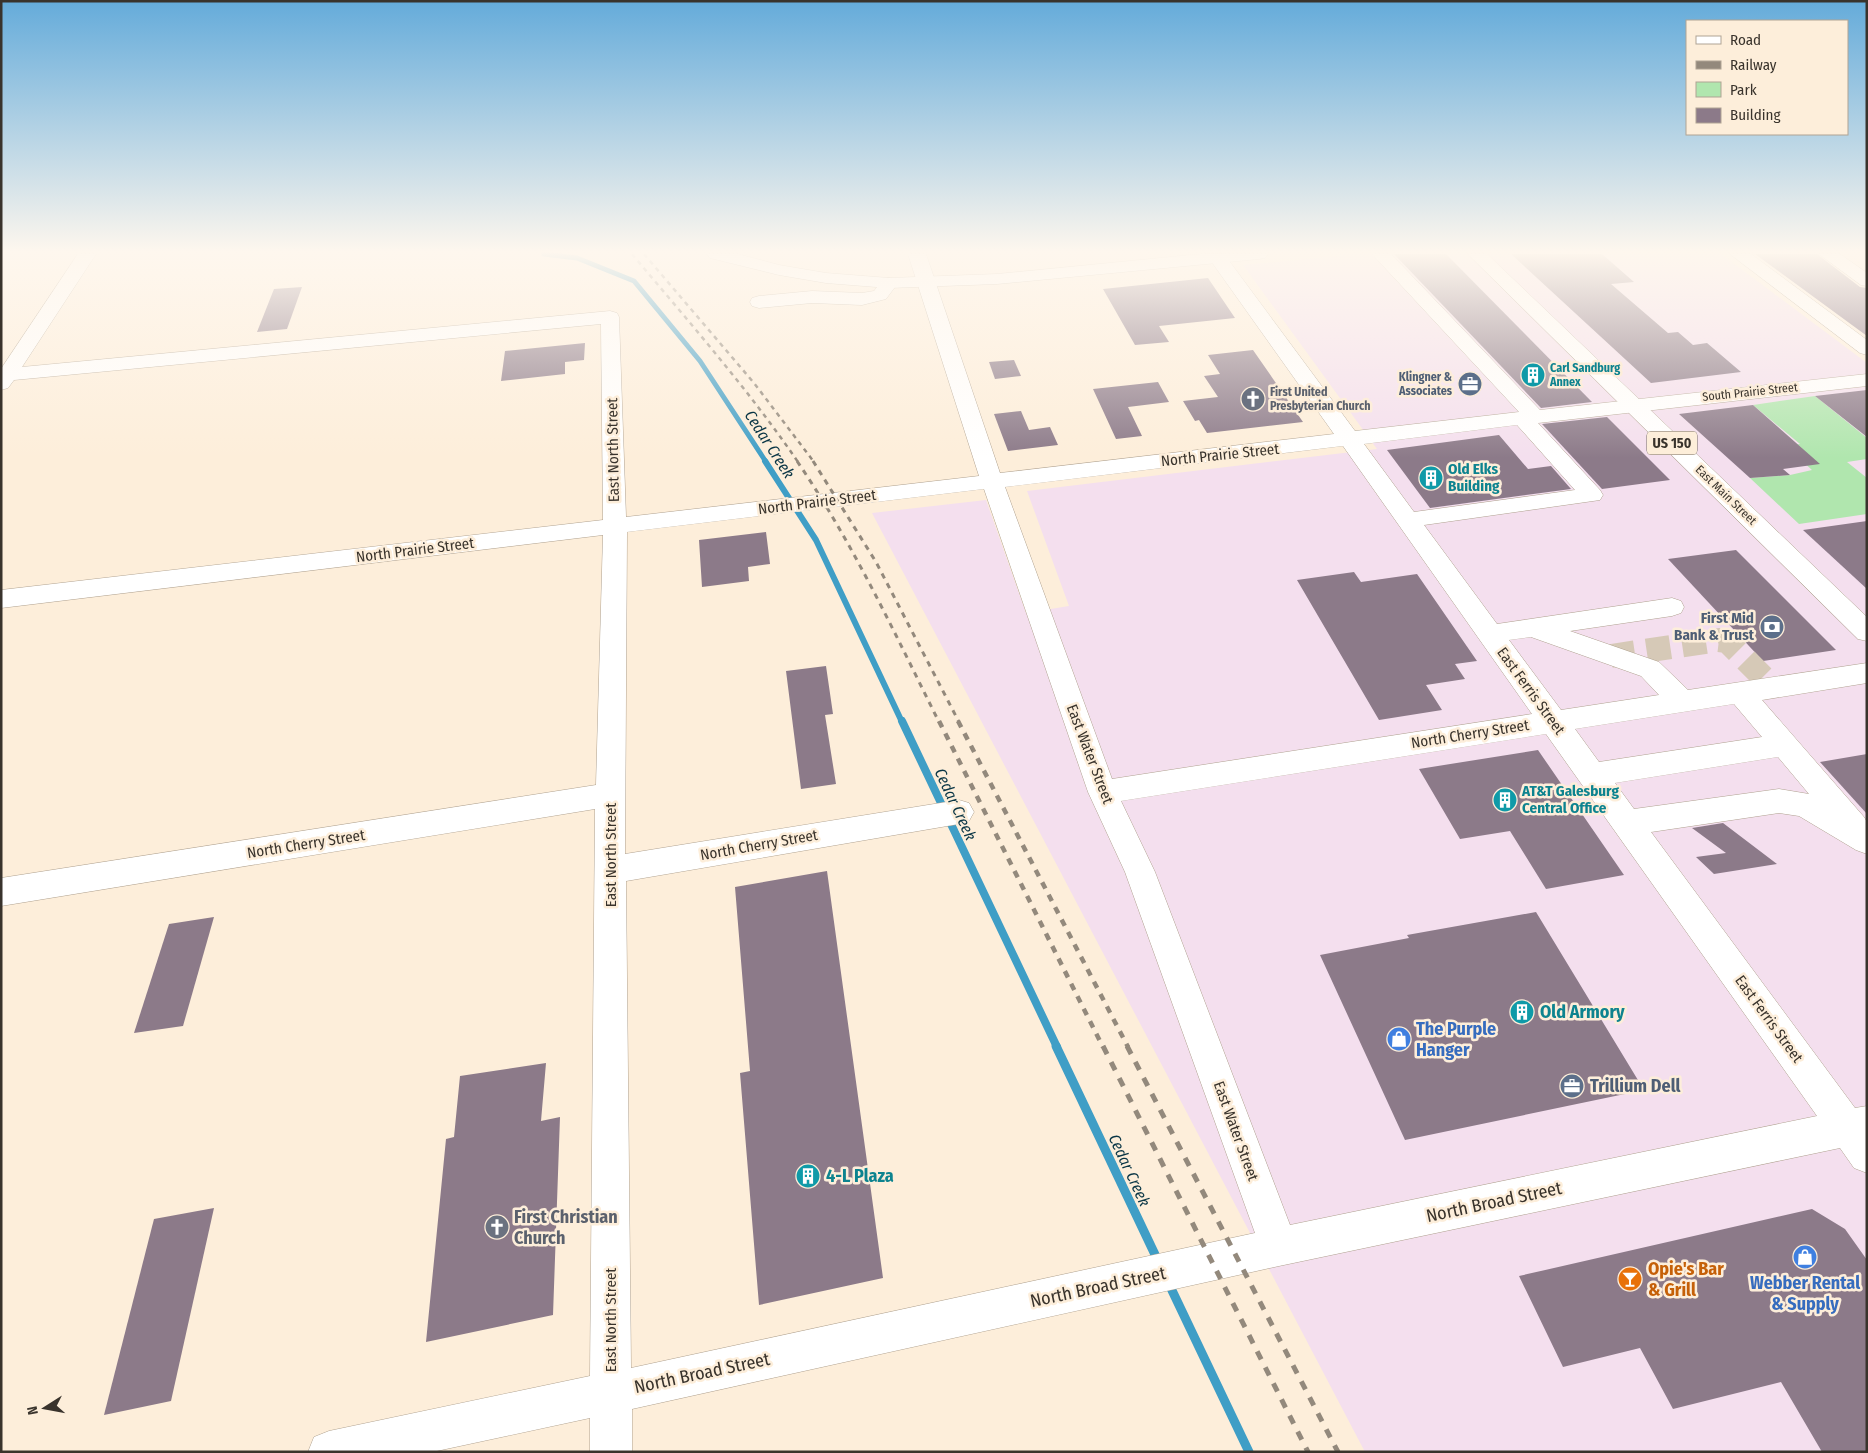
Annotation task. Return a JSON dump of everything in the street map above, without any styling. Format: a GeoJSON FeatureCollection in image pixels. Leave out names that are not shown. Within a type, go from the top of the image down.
{"type":"FeatureCollection","features":[{"type":"Feature","properties":{"kind":"street"},"geometry":{"type":"LineString","coordinates":[[3,378],[41,322]]}},
{"type":"Feature","properties":{"kind":"street","name":"East North Street"},"geometry":{"type":"LineString","coordinates":[[3,378],[562,322]]}},
{"type":"Feature","properties":{"kind":"street","name":"East North Street"},"geometry":{"type":"LineString","coordinates":[[610,322],[615,526],[610,795],[611,1452]]}},
{"type":"Feature","properties":{"kind":"street","name":"East Water Street"},"geometry":{"type":"LineString","coordinates":[[939,322],[992,481],[1102,792],[1140,872],[1279,1247]]}},
{"type":"Feature","properties":{"kind":"street","name":"East Ferris Street"},"geometry":{"type":"LineString","coordinates":[[1264,322],[1627,823],[1860,1136]]}},
{"type":"Feature","properties":{"kind":"street"},"geometry":{"type":"LineString","coordinates":[[1408,520],[1592,494],[1529,418],[1442,322]]}},
{"type":"Feature","properties":{"kind":"street","name":"East Main Street"},"geometry":{"type":"LineString","coordinates":[[1548,322],[1867,632]]}},
{"type":"Feature","properties":{"kind":"street"},"geometry":{"type":"LineString","coordinates":[[1830,322],[1867,349]]}},
{"type":"Feature","properties":{"kind":"street","name":"South Prairie Street"},"geometry":{"type":"LineString","coordinates":[[1634,405],[1867,380]]}},
{"type":"Feature","properties":{"kind":"street","name":"North Prairie Street"},"geometry":{"type":"LineString","coordinates":[[1,599],[1634,405]]}},
{"type":"Feature","properties":{"kind":"street"},"geometry":{"type":"LineString","coordinates":[[1490,634],[1672,607]]}},
{"type":"Feature","properties":{"kind":"street"},"geometry":{"type":"LineString","coordinates":[[1533,628],[1650,669],[1682,701]]}},
{"type":"Feature","properties":{"kind":"street","name":"North Cherry Street"},"geometry":{"type":"LineString","coordinates":[[1102,792],[1553,720],[1867,673]]}},
{"type":"Feature","properties":{"kind":"street"},"geometry":{"type":"LineString","coordinates":[[1739,692],[1867,840]]}},
{"type":"Feature","properties":{"kind":"street"},"geometry":{"type":"LineString","coordinates":[[1592,775],[1784,745]]}},
{"type":"Feature","properties":{"kind":"street","name":"North Cherry Street"},"geometry":{"type":"LineString","coordinates":[[1,892],[610,795]]}},
{"type":"Feature","properties":{"kind":"street"},"geometry":{"type":"LineString","coordinates":[[1627,823],[1779,801],[1805,805],[1867,840]]}},
{"type":"Feature","properties":{"kind":"street","name":"North Cherry Street"},"geometry":{"type":"LineString","coordinates":[[611,870],[959,812]]}},
{"type":"Feature","properties":{"kind":"street","name":"North Broad Street"},"geometry":{"type":"LineString","coordinates":[[329,1452],[611,1393],[1279,1247],[1860,1136]]}},
{"type":"Feature","properties":{"kind":"shaded area"},"geometry":{"type":"Polygon","coordinates":[[[1284,322],[1812,322],[1867,363],[1867,1452],[1365,1452],[872,513],[986,500],[1026,613],[1069,606],[1027,491],[1377,449],[1284,322]]]}},
{"type":"Feature","properties":{"kind":"green space"},"geometry":{"type":"Polygon","coordinates":[[[1815,396],[1867,438],[1867,459],[1847,462],[1867,478],[1867,514],[1799,524],[1750,478],[1790,475],[1812,470],[1786,446],[1800,444],[1753,405],[1815,396]]]}},
{"type":"Feature","properties":{"kind":"building"},"geometry":{"type":"Polygon","coordinates":[[[261,322],[290,322],[287,329],[257,332],[261,322]]]}},
{"type":"Feature","properties":{"kind":"building"},"geometry":{"type":"Polygon","coordinates":[[[1122,322],[1199,322],[1159,326],[1169,342],[1135,345],[1122,322]]]}},
{"type":"Feature","properties":{"kind":"building"},"geometry":{"type":"Polygon","coordinates":[[[1459,322],[1513,322],[1592,402],[1541,408],[1459,322]]]}},
{"type":"Feature","properties":{"kind":"building"},"geometry":{"type":"Polygon","coordinates":[[[1585,322],[1655,322],[1668,333],[1678,332],[1693,345],[1707,343],[1741,372],[1651,383],[1585,322]]]}},
{"type":"Feature","properties":{"kind":"building"},"geometry":{"type":"Polygon","coordinates":[[[1848,322],[1867,322],[1867,336],[1848,322]]]}},
{"type":"Feature","properties":{"kind":"building"},"geometry":{"type":"Polygon","coordinates":[[[585,343],[584,360],[565,362],[565,374],[501,381],[505,351],[585,343]]]}},
{"type":"Feature","properties":{"kind":"building","name":"First United Presbyterian Church"},"geometry":{"type":"Polygon","coordinates":[[[1253,350],[1303,422],[1207,433],[1199,420],[1195,421],[1183,401],[1218,397],[1204,376],[1220,374],[1208,355],[1253,350]]]}},
{"type":"Feature","properties":{"kind":"building"},"geometry":{"type":"Polygon","coordinates":[[[1014,360],[1021,376],[995,379],[989,362],[1014,360]]]}},
{"type":"Feature","properties":{"kind":"building"},"geometry":{"type":"Polygon","coordinates":[[[1158,382],[1169,402],[1128,407],[1142,436],[1116,439],[1093,389],[1158,382]]]}},
{"type":"Feature","properties":{"kind":"building"},"geometry":{"type":"Polygon","coordinates":[[[1867,390],[1867,437],[1815,396],[1867,390]]]}},
{"type":"Feature","properties":{"kind":"building"},"geometry":{"type":"Polygon","coordinates":[[[1753,405],[1820,464],[1783,469],[1790,475],[1750,478],[1679,414],[1753,405]]]}},
{"type":"Feature","properties":{"kind":"building"},"geometry":{"type":"Polygon","coordinates":[[[1021,411],[1029,430],[1050,427],[1058,445],[1008,451],[994,414],[1021,411]]]}},
{"type":"Feature","properties":{"kind":"building"},"geometry":{"type":"Polygon","coordinates":[[[1607,417],[1670,480],[1602,489],[1542,424],[1607,417]]]}},
{"type":"Feature","properties":{"kind":"building"},"geometry":{"type":"Polygon","coordinates":[[[1499,435],[1528,469],[1551,466],[1571,489],[1430,508],[1387,450],[1499,435]]]}},
{"type":"Feature","properties":{"kind":"building"},"geometry":{"type":"Polygon","coordinates":[[[1867,521],[1867,589],[1803,530],[1867,521]]]}},
{"type":"Feature","properties":{"kind":"building"},"geometry":{"type":"Polygon","coordinates":[[[766,532],[770,564],[748,567],[749,581],[702,587],[699,540],[766,532]]]}},
{"type":"Feature","properties":{"kind":"building"},"geometry":{"type":"Polygon","coordinates":[[[1736,550],[1836,650],[1763,661],[1668,559],[1736,550]]]}},
{"type":"Feature","properties":{"kind":"building"},"geometry":{"type":"Polygon","coordinates":[[[1354,572],[1361,582],[1417,574],[1477,661],[1455,664],[1465,679],[1426,685],[1442,710],[1379,720],[1297,580],[1354,572]]]}},
{"type":"Feature","properties":{"kind":"building"},"geometry":{"type":"Polygon","coordinates":[[[826,666],[833,714],[825,715],[836,784],[801,789],[786,671],[826,666]]]}},
{"type":"Feature","properties":{"kind":"building","name":"AT&T Galesburg Central Office"},"geometry":{"type":"Polygon","coordinates":[[[1538,750],[1624,875],[1546,889],[1510,831],[1460,839],[1419,769],[1538,750]]]}},
{"type":"Feature","properties":{"kind":"building"},"geometry":{"type":"Polygon","coordinates":[[[1867,754],[1867,814],[1820,762],[1867,754]]]}},
{"type":"Feature","properties":{"kind":"building"},"geometry":{"type":"Polygon","coordinates":[[[1723,823],[1777,864],[1714,874],[1696,857],[1726,853],[1692,828],[1723,823]]]}},
{"type":"Feature","properties":{"kind":"building","name":"4-L Plaza"},"geometry":{"type":"Polygon","coordinates":[[[827,871],[883,1278],[759,1305],[740,1073],[750,1071],[735,887],[827,871]]]}},
{"type":"Feature","properties":{"kind":"building"},"geometry":{"type":"Polygon","coordinates":[[[1536,912],[1644,1090],[1405,1140],[1320,955],[1409,938],[1407,935],[1536,912]]]}},
{"type":"Feature","properties":{"kind":"building"},"geometry":{"type":"Polygon","coordinates":[[[214,917],[183,1026],[134,1033],[169,924],[214,917]]]}},
{"type":"Feature","properties":{"kind":"building","name":"First Christian Church"},"geometry":{"type":"Polygon","coordinates":[[[546,1063],[541,1121],[560,1117],[553,1315],[426,1342],[446,1139],[454,1137],[460,1076],[546,1063]]]}},
{"type":"Feature","properties":{"kind":"building"},"geometry":{"type":"Polygon","coordinates":[[[214,1208],[171,1401],[104,1415],[154,1219],[214,1208]]]}},
{"type":"Feature","properties":{"kind":"building"},"geometry":{"type":"Polygon","coordinates":[[[1812,1209],[1845,1229],[1867,1260],[1867,1452],[1822,1452],[1781,1382],[1673,1409],[1640,1348],[1563,1367],[1519,1276],[1812,1209]]]}},
{"type":"Feature","properties":{"kind":"waterway","name":"Cedar Creek"},"geometry":{"type":"LineString","coordinates":[[668,322],[700,361],[766,462]]}},
{"type":"Feature","properties":{"kind":"waterway","name":"Cedar Creek"},"geometry":{"type":"LineString","coordinates":[[765,461],[816,540],[902,722]]}},
{"type":"Feature","properties":{"kind":"waterway","name":"Cedar Creek"},"geometry":{"type":"LineString","coordinates":[[902,721],[1057,1047]]}},
{"type":"Feature","properties":{"kind":"waterway","name":"Cedar Creek"},"geometry":{"type":"LineString","coordinates":[[1056,1046],[1159,1263]]}},
{"type":"Feature","properties":{"kind":"waterway","name":"Cedar Creek"},"geometry":{"type":"LineString","coordinates":[[1168,1282],[1249,1452]]}},
{"type":"Feature","properties":{"kind":"tunnel"},"geometry":{"type":"LineString","coordinates":[[1611,656],[1719,640],[1727,641],[1773,687]]}},
{"type":"Feature","properties":{"kind":"railway"},"geometry":{"type":"LineString","coordinates":[[689,322],[739,382],[798,462]]}},
{"type":"Feature","properties":{"kind":"railway"},"geometry":{"type":"LineString","coordinates":[[702,322],[754,383],[814,462]]}},
{"type":"Feature","properties":{"kind":"railway"},"geometry":{"type":"LineString","coordinates":[[797,461],[855,556],[939,722]]}},
{"type":"Feature","properties":{"kind":"railway"},"geometry":{"type":"LineString","coordinates":[[813,461],[876,562],[959,722]]}},
{"type":"Feature","properties":{"kind":"railway"},"geometry":{"type":"LineString","coordinates":[[939,721],[1103,1047]]}},
{"type":"Feature","properties":{"kind":"railway"},"geometry":{"type":"LineString","coordinates":[[958,721],[1128,1047]]}},
{"type":"Feature","properties":{"kind":"railway"},"geometry":{"type":"LineString","coordinates":[[1103,1046],[1308,1452]]}},
{"type":"Feature","properties":{"kind":"railway"},"geometry":{"type":"LineString","coordinates":[[1127,1046],[1338,1452]]}},
{"type":"Feature","properties":{"kind":"place","name":"Carl Sandburg Annex"},"geometry":{"type":"Point","coordinates":[1533,375]}},
{"type":"Feature","properties":{"kind":"place","name":"Klingner & Associates"},"geometry":{"type":"Point","coordinates":[1470,384]}},
{"type":"Feature","properties":{"kind":"place","name":"First United Presbyterian Church"},"geometry":{"type":"Point","coordinates":[1253,399]}},
{"type":"Feature","properties":{"kind":"place","name":"Old Elks Building"},"geometry":{"type":"Point","coordinates":[1431,478]}},
{"type":"Feature","properties":{"kind":"place","name":"First Mid Bank & Trust"},"geometry":{"type":"Point","coordinates":[1772,627]}},
{"type":"Feature","properties":{"kind":"place","name":"AT&T Galesburg Central Office"},"geometry":{"type":"Point","coordinates":[1505,800]}},
{"type":"Feature","properties":{"kind":"place","name":"Old Armory"},"geometry":{"type":"Point","coordinates":[1522,1012]}},
{"type":"Feature","properties":{"kind":"place","name":"The Purple Hanger"},"geometry":{"type":"Point","coordinates":[1399,1039]}},
{"type":"Feature","properties":{"kind":"place","name":"Trillium Dell"},"geometry":{"type":"Point","coordinates":[1572,1086]}},
{"type":"Feature","properties":{"kind":"place","name":"4-L Plaza"},"geometry":{"type":"Point","coordinates":[808,1176]}},
{"type":"Feature","properties":{"kind":"place","name":"First Christian Church"},"geometry":{"type":"Point","coordinates":[497,1227]}},
{"type":"Feature","properties":{"kind":"place","name":"Webber Rental & Supply"},"geometry":{"type":"Point","coordinates":[1805,1257]}},
{"type":"Feature","properties":{"kind":"place","name":"Opie's Bar & Grill"},"geometry":{"type":"Point","coordinates":[1630,1279]}}]}
